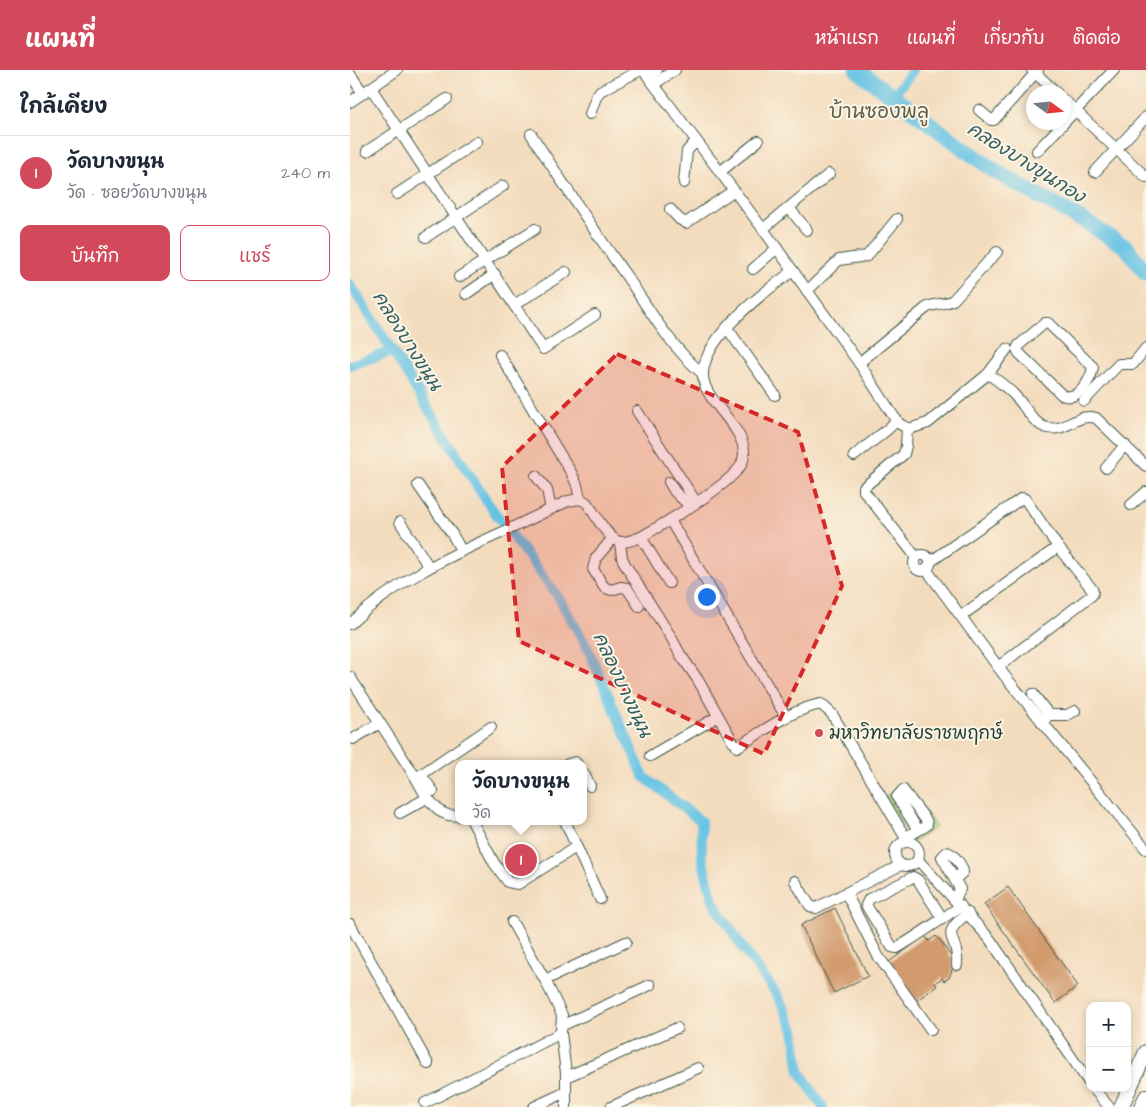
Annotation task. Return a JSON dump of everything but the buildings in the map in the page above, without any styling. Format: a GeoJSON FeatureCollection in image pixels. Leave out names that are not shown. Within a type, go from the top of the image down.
{"type":"FeatureCollection","features":[{"type":"Feature","properties":{"kind":"main road"},"geometry":{"type":"LineString","coordinates":[[1121,1107],[1146,1052]]}},
{"type":"Feature","properties":{"kind":"main road"},"geometry":{"type":"LineString","coordinates":[[1141,1107],[1146,1097]]}},
{"type":"Feature","properties":{"kind":"street"},"geometry":{"type":"LineString","coordinates":[[350,102],[397,70]]}},
{"type":"Feature","properties":{"kind":"street"},"geometry":{"type":"LineString","coordinates":[[590,114],[600,91],[657,70]]}},
{"type":"Feature","properties":{"kind":"street"},"geometry":{"type":"LineString","coordinates":[[646,75],[675,70]]}},
{"type":"Feature","properties":{"kind":"street"},"geometry":{"type":"LineString","coordinates":[[1037,151],[1114,70]]}},
{"type":"Feature","properties":{"kind":"street"},"geometry":{"type":"LineString","coordinates":[[979,110],[991,120],[994,120],[1035,71],[1049,85]]}},
{"type":"Feature","properties":{"kind":"street"},"geometry":{"type":"LineString","coordinates":[[350,74],[367,90],[399,130],[543,349],[595,315]]}},
{"type":"Feature","properties":{"kind":"street"},"geometry":{"type":"LineString","coordinates":[[646,75],[777,248],[859,363],[896,420],[907,428],[918,427],[928,423],[988,374],[1007,349]]}},
{"type":"Feature","properties":{"kind":"street"},"geometry":{"type":"LineString","coordinates":[[367,151],[447,99]]}},
{"type":"Feature","properties":{"kind":"street"},"geometry":{"type":"LineString","coordinates":[[1071,107],[1146,177]]}},
{"type":"Feature","properties":{"kind":"street"},"geometry":{"type":"LineString","coordinates":[[1095,172],[1146,117]]}},
{"type":"Feature","properties":{"kind":"street"},"geometry":{"type":"LineString","coordinates":[[531,134],[664,330],[683,356],[703,374],[708,391],[740,438],[744,454],[742,463],[732,476],[670,520],[641,537],[627,542],[616,540]]}},
{"type":"Feature","properties":{"kind":"street"},"geometry":{"type":"LineString","coordinates":[[684,183],[687,151],[696,141]]}},
{"type":"Feature","properties":{"kind":"street"},"geometry":{"type":"LineString","coordinates":[[720,172],[758,141]]}},
{"type":"Feature","properties":{"kind":"street"},"geometry":{"type":"LineString","coordinates":[[396,194],[478,142]]}},
{"type":"Feature","properties":{"kind":"street"},"geometry":{"type":"LineString","coordinates":[[763,229],[829,174]]}},
{"type":"Feature","properties":{"kind":"street"},"geometry":{"type":"LineString","coordinates":[[426,237],[502,186]]}},
{"type":"Feature","properties":{"kind":"street"},"geometry":{"type":"LineString","coordinates":[[670,209],[679,219],[686,223],[733,191]]}},
{"type":"Feature","properties":{"kind":"street"},"geometry":{"type":"LineString","coordinates":[[789,208],[807,230]]}},
{"type":"Feature","properties":{"kind":"street"},"geometry":{"type":"LineString","coordinates":[[807,291],[839,260],[867,256],[897,219]]}},
{"type":"Feature","properties":{"kind":"street"},"geometry":{"type":"LineString","coordinates":[[459,277],[535,229]]}},
{"type":"Feature","properties":{"kind":"street"},"geometry":{"type":"LineString","coordinates":[[753,269],[777,248]]}},
{"type":"Feature","properties":{"kind":"street"},"geometry":{"type":"LineString","coordinates":[[859,363],[926,308],[953,300],[997,252]]}},
{"type":"Feature","properties":{"kind":"street"},"geometry":{"type":"LineString","coordinates":[[703,374],[711,352],[727,328],[753,302],[793,271]]}},
{"type":"Feature","properties":{"kind":"street"},"geometry":{"type":"LineString","coordinates":[[514,305],[566,272]]}},
{"type":"Feature","properties":{"kind":"street"},"geometry":{"type":"LineString","coordinates":[[466,294],[495,274]]}},
{"type":"Feature","properties":{"kind":"street"},"geometry":{"type":"LineString","coordinates":[[1083,417],[1082,396],[1093,367],[1048,324],[1042,324],[1018,345],[1019,353],[1062,396],[1067,398],[1082,396],[1119,364],[1133,364],[1146,348]]}},
{"type":"Feature","properties":{"kind":"street"},"geometry":{"type":"LineString","coordinates":[[727,328],[775,395]]}},
{"type":"Feature","properties":{"kind":"street"},"geometry":{"type":"LineString","coordinates":[[500,355],[572,474],[580,499]]}},
{"type":"Feature","properties":{"kind":"street"},"geometry":{"type":"LineString","coordinates":[[988,374],[1000,382],[1018,399],[1038,423],[1048,428],[1064,427],[1083,417],[1096,418],[1146,466]]}},
{"type":"Feature","properties":{"kind":"street"},"geometry":{"type":"LineString","coordinates":[[637,410],[693,504]]}},
{"type":"Feature","properties":{"kind":"street"},"geometry":{"type":"LineString","coordinates":[[854,456],[888,429],[896,420]]}},
{"type":"Feature","properties":{"kind":"street"},"geometry":{"type":"LineString","coordinates":[[907,428],[904,454],[864,487],[864,491],[916,557],[914,560],[916,567],[921,571],[1022,498],[1025,499],[1058,547],[1092,589],[1092,595],[998,668]]}},
{"type":"Feature","properties":{"kind":"street"},"geometry":{"type":"LineString","coordinates":[[1106,468],[1125,445]]}},
{"type":"Feature","properties":{"kind":"street"},"geometry":{"type":"LineString","coordinates":[[536,476],[547,490],[551,509]]}},
{"type":"Feature","properties":{"kind":"street"},"geometry":{"type":"LineString","coordinates":[[669,482],[676,492],[693,504]]}},
{"type":"Feature","properties":{"kind":"street"},"geometry":{"type":"LineString","coordinates":[[418,485],[461,550]]}},
{"type":"Feature","properties":{"kind":"street"},"geometry":{"type":"LineString","coordinates":[[1131,505],[1146,492]]}},
{"type":"Feature","properties":{"kind":"street"},"geometry":{"type":"LineString","coordinates":[[350,624],[362,612],[394,588],[429,566],[551,509],[580,499],[589,505],[616,540],[626,566],[698,680],[717,717],[735,744],[786,717],[808,707],[821,704],[832,714],[907,839],[917,846],[920,855],[918,860],[911,866],[901,865],[816,908],[812,907],[795,881]]}},
{"type":"Feature","properties":{"kind":"street"},"geometry":{"type":"LineString","coordinates":[[670,520],[786,717]]}},
{"type":"Feature","properties":{"kind":"street"},"geometry":{"type":"LineString","coordinates":[[400,522],[429,566]]}},
{"type":"Feature","properties":{"kind":"street"},"geometry":{"type":"LineString","coordinates":[[641,537],[670,583]]}},
{"type":"Feature","properties":{"kind":"street"},"geometry":{"type":"LineString","coordinates":[[616,540],[596,558],[593,569],[604,587],[611,590],[621,587],[627,588],[639,606]]}},
{"type":"Feature","properties":{"kind":"street"},"geometry":{"type":"LineString","coordinates":[[961,616],[1058,547]]}},
{"type":"Feature","properties":{"kind":"street"},"geometry":{"type":"LineString","coordinates":[[928,565],[998,668],[1046,719],[1146,850]]}},
{"type":"Feature","properties":{"kind":"street"},"geometry":{"type":"LineString","coordinates":[[350,677],[380,723],[419,776],[441,812],[455,816]]}},
{"type":"Feature","properties":{"kind":"street"},"geometry":{"type":"LineString","coordinates":[[1033,694],[1046,719]]}},
{"type":"Feature","properties":{"kind":"street"},"geometry":{"type":"LineString","coordinates":[[1046,719],[1067,715],[1076,711]]}},
{"type":"Feature","properties":{"kind":"street"},"geometry":{"type":"LineString","coordinates":[[650,756],[717,717]]}},
{"type":"Feature","properties":{"kind":"street"},"geometry":{"type":"LineString","coordinates":[[353,738],[380,723]]}},
{"type":"Feature","properties":{"kind":"street"},"geometry":{"type":"LineString","coordinates":[[419,776],[491,727]]}},
{"type":"Feature","properties":{"kind":"street"},"geometry":{"type":"LineString","coordinates":[[587,780],[590,786]]}},
{"type":"Feature","properties":{"kind":"street"},"geometry":{"type":"LineString","coordinates":[[400,813],[430,795]]}},
{"type":"Feature","properties":{"kind":"street"},"geometry":{"type":"LineString","coordinates":[[474,825],[494,863],[508,882],[518,884],[576,847]]}},
{"type":"Feature","properties":{"kind":"street"},"geometry":{"type":"LineString","coordinates":[[567,825],[600,899]]}},
{"type":"Feature","properties":{"kind":"street"},"geometry":{"type":"LineString","coordinates":[[901,865],[896,858],[895,850],[918,830]]}},
{"type":"Feature","properties":{"kind":"street"},"geometry":{"type":"LineString","coordinates":[[918,860],[989,938],[1086,1078]]}},
{"type":"Feature","properties":{"kind":"street"},"geometry":{"type":"LineString","coordinates":[[942,918],[918,880],[913,877],[869,899],[866,905],[892,947],[895,948],[961,906]]}},
{"type":"Feature","properties":{"kind":"street"},"geometry":{"type":"LineString","coordinates":[[955,879],[960,889],[961,906],[950,936],[958,957],[957,965]]}},
{"type":"Feature","properties":{"kind":"street"},"geometry":{"type":"LineString","coordinates":[[846,893],[878,956],[931,1030]]}},
{"type":"Feature","properties":{"kind":"street"},"geometry":{"type":"LineString","coordinates":[[512,922],[545,980],[562,1015],[561,1030],[566,1077],[566,1107]]}},
{"type":"Feature","properties":{"kind":"street"},"geometry":{"type":"LineString","coordinates":[[350,924],[428,1064]]}},
{"type":"Feature","properties":{"kind":"street"},"geometry":{"type":"LineString","coordinates":[[545,980],[626,942]]}},
{"type":"Feature","properties":{"kind":"street"},"geometry":{"type":"LineString","coordinates":[[425,1103],[561,1030],[650,986]]}},
{"type":"Feature","properties":{"kind":"street"},"geometry":{"type":"LineString","coordinates":[[566,1077],[676,1028]]}},
{"type":"Feature","properties":{"kind":"street"},"geometry":{"type":"LineString","coordinates":[[611,1107],[698,1068]]}},
{"type":"Feature","properties":{"kind":"street"},"geometry":{"type":"LineString","coordinates":[[534,1107],[566,1092]]}},
{"type":"Feature","properties":{"kind":"street"},"geometry":{"type":"LineString","coordinates":[[1096,1092],[1109,1107]]}},
{"type":"Feature","properties":{"kind":"highlighted area"},"geometry":{"type":"Polygon","coordinates":[[[617,354],[798,432],[842,586],[764,754],[519,641],[502,467],[617,354]]]}},
{"type":"Feature","properties":{"kind":"green space"},"geometry":{"type":"Polygon","coordinates":[[[905,783],[936,827],[914,842],[883,798],[905,783]]]}},
{"type":"Feature","properties":{"kind":"waterway","name":"คลองบางขุนกอง"},"geometry":{"type":"LineString","coordinates":[[857,70],[996,172],[1084,221],[1126,247],[1146,273]]}},
{"type":"Feature","properties":{"kind":"waterway"},"geometry":{"type":"LineString","coordinates":[[892,97],[913,70]]}},
{"type":"Feature","properties":{"kind":"waterway","name":"คลองบางขนุน"},"geometry":{"type":"LineString","coordinates":[[350,284],[487,502],[559,598],[587,647],[644,777],[701,821],[702,858],[713,901],[744,950],[778,996],[794,1030],[800,1072],[823,1107]]}},
{"type":"Feature","properties":{"kind":"waterway"},"geometry":{"type":"LineString","coordinates":[[350,365],[393,351]]}},
{"type":"Feature","properties":{"kind":"place","name":"มหาวิทยาลัยราชพฤกษ์"},"geometry":{"type":"Point","coordinates":[819,733]}},
{"type":"Feature","properties":{"kind":"place","name":"วัดบางขนุน"},"geometry":{"type":"Point","coordinates":[521,860]}},
{"type":"Feature","properties":{"kind":"district","name":"บ้านซองพลู"},"geometry":{"type":"Point","coordinates":[879,112]}}]}
